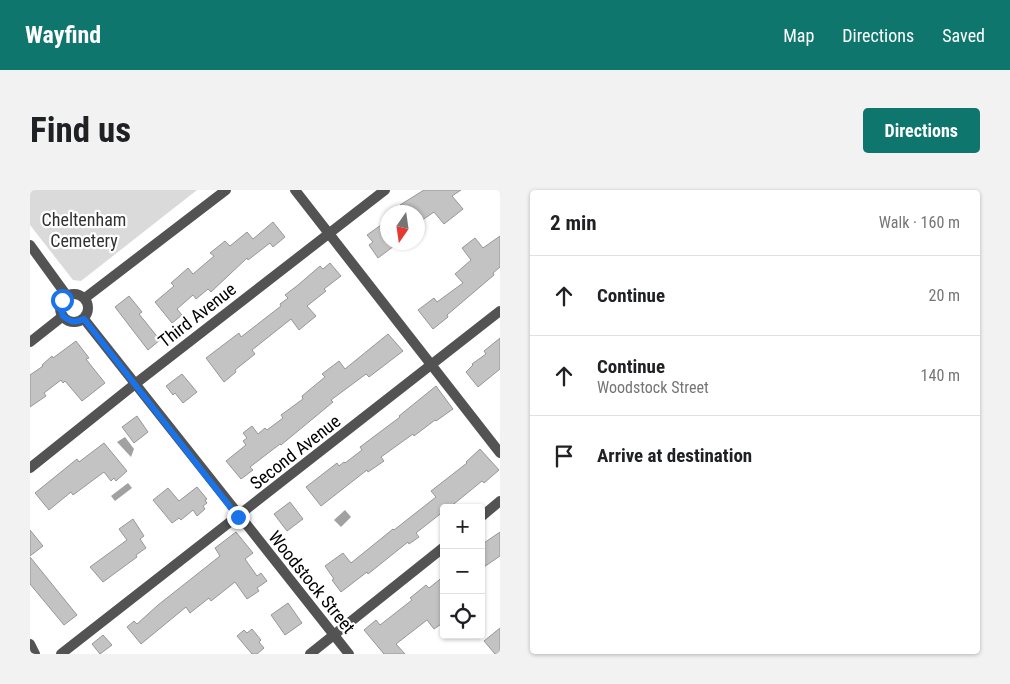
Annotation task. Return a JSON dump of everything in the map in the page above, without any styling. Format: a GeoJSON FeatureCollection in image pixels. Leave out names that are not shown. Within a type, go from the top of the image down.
{"type":"FeatureCollection","features":[{"type":"Feature","properties":{"kind":"street"},"geometry":{"type":"LineString","coordinates":[[85,298],[226,190]]}},
{"type":"Feature","properties":{"kind":"street"},"geometry":{"type":"LineString","coordinates":[[294,190],[500,453]]}},
{"type":"Feature","properties":{"kind":"street","name":"Third Avenue"},"geometry":{"type":"LineString","coordinates":[[30,468],[385,190]]}},
{"type":"Feature","properties":{"kind":"street"},"geometry":{"type":"LineString","coordinates":[[30,246],[67,296]]}},
{"type":"Feature","properties":{"kind":"street"},"geometry":{"type":"LineString","coordinates":[[76,294],[85,298],[89,309],[84,319],[72,322],[63,316],[60,306],[62,300],[67,296],[76,294]]}},
{"type":"Feature","properties":{"kind":"street","name":"Second Avenue"},"geometry":{"type":"LineString","coordinates":[[61,654],[500,311]]}},
{"type":"Feature","properties":{"kind":"street"},"geometry":{"type":"LineString","coordinates":[[30,342],[63,316]]}},
{"type":"Feature","properties":{"kind":"street","name":"Woodstock Street"},"geometry":{"type":"LineString","coordinates":[[84,319],[238,517],[349,654]]}},
{"type":"Feature","properties":{"kind":"street"},"geometry":{"type":"LineString","coordinates":[[485,514],[500,502]]}},
{"type":"Feature","properties":{"kind":"street"},"geometry":{"type":"LineString","coordinates":[[310,654],[442,549]]}},
{"type":"Feature","properties":{"kind":"street"},"geometry":{"type":"LineString","coordinates":[[30,644],[35,654]]}},
{"type":"Feature","properties":{"kind":"green space","name":"Cheltenham Cemetery"},"geometry":{"type":"Polygon","coordinates":[[[30,190],[197,190],[81,281],[73,280],[30,225],[30,190]]]}},
{"type":"Feature","properties":{"kind":"shaded area"},"geometry":{"type":"Polygon","coordinates":[[[125,437],[134,449],[131,457],[117,442],[125,437]]]}},
{"type":"Feature","properties":{"kind":"shaded area"},"geometry":{"type":"Polygon","coordinates":[[[128,483],[132,488],[115,501],[111,496],[128,483]]]}},
{"type":"Feature","properties":{"kind":"shaded area"},"geometry":{"type":"Polygon","coordinates":[[[345,510],[351,517],[341,527],[334,520],[345,510]]]}},
{"type":"Feature","properties":{"kind":"building"},"geometry":{"type":"Polygon","coordinates":[[[424,190],[461,190],[452,196],[463,209],[444,224],[434,212],[425,218],[425,205],[400,205],[424,190]]]}},
{"type":"Feature","properties":{"kind":"building"},"geometry":{"type":"Polygon","coordinates":[[[273,222],[285,237],[273,247],[270,243],[248,260],[247,258],[211,292],[208,289],[196,299],[193,295],[177,309],[182,315],[172,323],[155,302],[174,286],[171,283],[188,268],[193,274],[214,256],[210,253],[225,241],[230,246],[247,232],[253,239],[273,222]]]}},
{"type":"Feature","properties":{"kind":"building"},"geometry":{"type":"Polygon","coordinates":[[[380,226],[380,250],[389,250],[378,258],[369,245],[373,242],[367,235],[380,226]]]}},
{"type":"Feature","properties":{"kind":"building"},"geometry":{"type":"Polygon","coordinates":[[[500,236],[500,267],[493,273],[494,275],[433,329],[418,310],[434,298],[437,302],[463,283],[455,274],[471,260],[462,248],[475,238],[483,248],[500,236]]]}},
{"type":"Feature","properties":{"kind":"building"},"geometry":{"type":"Polygon","coordinates":[[[330,263],[341,276],[307,306],[316,316],[299,330],[291,319],[252,350],[255,354],[235,370],[236,372],[224,382],[206,358],[239,333],[241,337],[281,306],[280,304],[288,298],[285,295],[320,266],[323,269],[330,263]]]}},
{"type":"Feature","properties":{"kind":"building"},"geometry":{"type":"Polygon","coordinates":[[[129,296],[142,312],[139,314],[160,340],[148,350],[115,307],[129,296]]]}},
{"type":"Feature","properties":{"kind":"building"},"geometry":{"type":"Polygon","coordinates":[[[388,334],[403,351],[369,377],[366,374],[331,400],[333,402],[281,445],[250,467],[253,470],[241,479],[226,461],[246,445],[243,441],[247,438],[243,433],[252,426],[258,434],[265,428],[267,430],[283,418],[281,415],[303,399],[302,396],[325,377],[322,374],[339,361],[345,369],[388,334]]]}},
{"type":"Feature","properties":{"kind":"building"},"geometry":{"type":"Polygon","coordinates":[[[500,338],[500,369],[478,387],[466,372],[472,364],[486,354],[484,351],[500,338]]]}},
{"type":"Feature","properties":{"kind":"building"},"geometry":{"type":"Polygon","coordinates":[[[76,341],[89,358],[86,359],[105,383],[82,401],[65,381],[63,383],[61,380],[44,393],[46,396],[30,407],[30,375],[43,366],[52,356],[53,358],[76,341]]]}},
{"type":"Feature","properties":{"kind":"building"},"geometry":{"type":"Polygon","coordinates":[[[182,374],[197,392],[183,403],[166,386],[182,374]]]}},
{"type":"Feature","properties":{"kind":"building"},"geometry":{"type":"Polygon","coordinates":[[[436,386],[453,409],[381,457],[384,461],[368,472],[367,470],[321,506],[306,487],[337,463],[339,466],[345,463],[362,450],[360,447],[400,417],[436,386]]]}},
{"type":"Feature","properties":{"kind":"building"},"geometry":{"type":"Polygon","coordinates":[[[137,416],[148,432],[134,443],[122,427],[137,416]]]}},
{"type":"Feature","properties":{"kind":"building"},"geometry":{"type":"Polygon","coordinates":[[[104,443],[127,471],[116,481],[114,478],[111,481],[104,472],[73,495],[71,492],[49,510],[35,493],[77,459],[79,462],[104,443]]]}},
{"type":"Feature","properties":{"kind":"building"},"geometry":{"type":"Polygon","coordinates":[[[480,449],[499,470],[454,504],[440,504],[440,514],[416,533],[419,537],[409,544],[408,542],[368,574],[367,572],[341,592],[325,566],[343,553],[351,563],[436,497],[431,491],[480,449]]]}},
{"type":"Feature","properties":{"kind":"building"},"geometry":{"type":"Polygon","coordinates":[[[197,487],[207,499],[205,500],[207,503],[203,506],[205,509],[197,516],[193,510],[181,520],[179,518],[172,523],[153,500],[168,488],[179,501],[197,487]]]}},
{"type":"Feature","properties":{"kind":"building"},"geometry":{"type":"Polygon","coordinates":[[[290,502],[303,519],[287,531],[274,514],[290,502]]]}},
{"type":"Feature","properties":{"kind":"building"},"geometry":{"type":"Polygon","coordinates":[[[133,519],[144,536],[140,539],[146,548],[103,582],[90,567],[127,540],[119,529],[133,519]]]}},
{"type":"Feature","properties":{"kind":"building"},"geometry":{"type":"Polygon","coordinates":[[[30,530],[43,546],[30,556],[30,530]]]}},
{"type":"Feature","properties":{"kind":"building"},"geometry":{"type":"Polygon","coordinates":[[[236,532],[253,553],[245,559],[257,576],[261,573],[267,581],[257,588],[259,591],[247,599],[235,582],[211,601],[209,598],[190,613],[186,607],[141,644],[127,627],[134,621],[137,624],[220,556],[215,548],[236,532]]]}},
{"type":"Feature","properties":{"kind":"building"},"geometry":{"type":"Polygon","coordinates":[[[500,532],[500,556],[485,566],[485,549],[485,542],[500,532]]]}},
{"type":"Feature","properties":{"kind":"building"},"geometry":{"type":"Polygon","coordinates":[[[30,557],[77,615],[64,625],[30,584],[30,557]]]}},
{"type":"Feature","properties":{"kind":"building"},"geometry":{"type":"Polygon","coordinates":[[[440,579],[440,625],[434,629],[427,620],[396,644],[405,654],[384,654],[364,630],[376,620],[380,625],[412,600],[410,598],[426,585],[429,588],[440,579]]]}},
{"type":"Feature","properties":{"kind":"building"},"geometry":{"type":"Polygon","coordinates":[[[288,603],[302,623],[285,635],[271,615],[288,603]]]}},
{"type":"Feature","properties":{"kind":"building"},"geometry":{"type":"Polygon","coordinates":[[[500,628],[500,654],[495,654],[484,641],[500,628]]]}},
{"type":"Feature","properties":{"kind":"building"},"geometry":{"type":"Polygon","coordinates":[[[252,629],[261,640],[259,642],[264,648],[257,654],[252,654],[237,636],[244,630],[247,633],[252,629]]]}},
{"type":"Feature","properties":{"kind":"building"},"geometry":{"type":"Polygon","coordinates":[[[103,635],[112,645],[100,654],[92,644],[103,635]]]}},
{"type":"Feature","properties":{"kind":"route"},"geometry":{"type":"LineString","coordinates":[[62,300],[60,306],[63,316],[72,322],[84,319],[238,517]]}}]}
